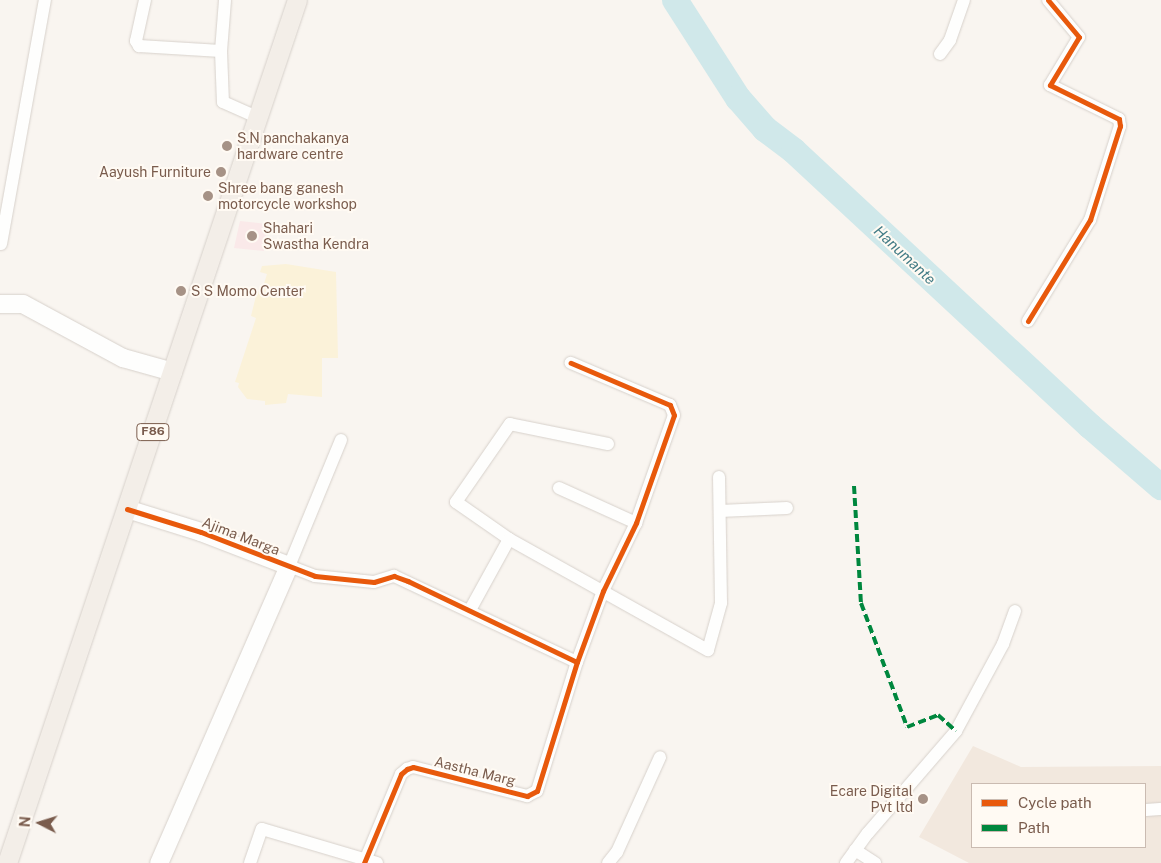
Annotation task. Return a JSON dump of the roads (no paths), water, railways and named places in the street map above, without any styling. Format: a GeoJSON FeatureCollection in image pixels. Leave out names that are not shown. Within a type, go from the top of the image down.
{"type":"FeatureCollection","features":[{"type":"Feature","properties":{"kind":"main road","name":"F86"},"geometry":{"type":"LineString","coordinates":[[7,863],[297,0]]}},
{"type":"Feature","properties":{"kind":"street"},"geometry":{"type":"LineString","coordinates":[[1,244],[45,0]]}},
{"type":"Feature","properties":{"kind":"street"},"geometry":{"type":"LineString","coordinates":[[145,0],[136,40],[140,46],[221,51]]}},
{"type":"Feature","properties":{"kind":"street"},"geometry":{"type":"LineString","coordinates":[[225,0],[221,51],[224,102],[257,117]]}},
{"type":"Feature","properties":{"kind":"street"},"geometry":{"type":"LineString","coordinates":[[940,54],[950,40],[964,0]]}},
{"type":"Feature","properties":{"kind":"street"},"geometry":{"type":"LineString","coordinates":[[1028,321],[1090,220],[1120,126],[1119,119],[1050,85],[1078,37],[1048,0]]}},
{"type":"Feature","properties":{"kind":"street"},"geometry":{"type":"LineString","coordinates":[[0,304],[23,304],[123,358],[173,372]]}},
{"type":"Feature","properties":{"kind":"street"},"geometry":{"type":"LineString","coordinates":[[341,440],[289,566],[315,576],[374,582],[394,576],[470,610],[577,662],[603,591],[636,523],[671,424],[672,410],[670,405],[571,362]]}},
{"type":"Feature","properties":{"kind":"street"},"geometry":{"type":"LineString","coordinates":[[608,444],[510,424],[456,502],[509,539],[708,650],[721,603],[719,477]]}},
{"type":"Feature","properties":{"kind":"street"},"geometry":{"type":"LineString","coordinates":[[560,488],[636,523]]}},
{"type":"Feature","properties":{"kind":"street"},"geometry":{"type":"LineString","coordinates":[[720,511],[787,508]]}},
{"type":"Feature","properties":{"kind":"street","name":"Ajima Marga"},"geometry":{"type":"LineString","coordinates":[[127,509],[201,532],[289,566],[159,863]]}},
{"type":"Feature","properties":{"kind":"street"},"geometry":{"type":"LineString","coordinates":[[470,610],[509,539]]}},
{"type":"Feature","properties":{"kind":"street"},"geometry":{"type":"LineString","coordinates":[[846,863],[956,731],[999,653],[1015,611]]}},
{"type":"Feature","properties":{"kind":"street","name":"Aastha Marg"},"geometry":{"type":"LineString","coordinates":[[369,862],[401,774],[407,768],[414,767],[527,796],[537,791],[577,662]]}},
{"type":"Feature","properties":{"kind":"street"},"geometry":{"type":"LineString","coordinates":[[608,863],[617,852],[660,757]]}},
{"type":"Feature","properties":{"kind":"street"},"geometry":{"type":"LineString","coordinates":[[1146,810],[1161,809]]}},
{"type":"Feature","properties":{"kind":"street"},"geometry":{"type":"LineString","coordinates":[[250,863],[262,829],[369,862]]}},
{"type":"Feature","properties":{"kind":"street"},"geometry":{"type":"LineString","coordinates":[[855,850],[875,863]]}},
{"type":"Feature","properties":{"kind":"waterway","name":"Hanumante"},"geometry":{"type":"LineString","coordinates":[[675,0],[738,98],[765,129],[794,151],[1090,426],[1161,487]]}},
{"type":"Feature","properties":{"kind":"place","name":"S.N panchakanya hardware centre"},"geometry":{"type":"Point","coordinates":[227,146]}},
{"type":"Feature","properties":{"kind":"place","name":"Aayush Furniture"},"geometry":{"type":"Point","coordinates":[221,172]}},
{"type":"Feature","properties":{"kind":"place","name":"Shree bang ganesh motorcycle workshop"},"geometry":{"type":"Point","coordinates":[208,196]}},
{"type":"Feature","properties":{"kind":"place","name":"Shahari Swastha Kendra"},"geometry":{"type":"Point","coordinates":[252,236]}},
{"type":"Feature","properties":{"kind":"place","name":"S S Momo Center"},"geometry":{"type":"Point","coordinates":[181,291]}},
{"type":"Feature","properties":{"kind":"place","name":"Ecare Digital Pvt ltd"},"geometry":{"type":"Point","coordinates":[923,799]}}]}
